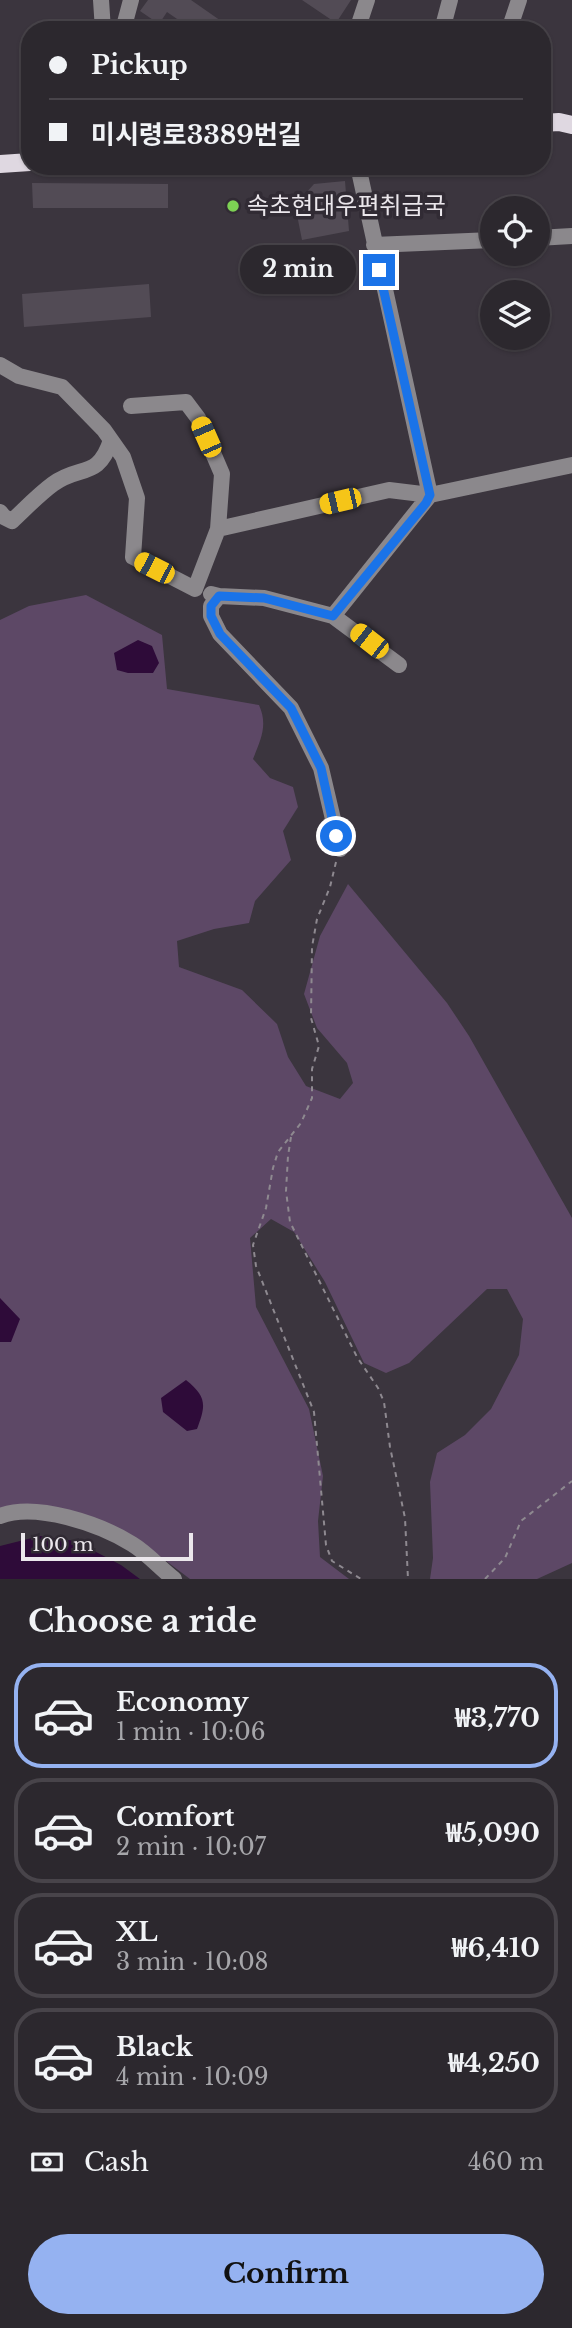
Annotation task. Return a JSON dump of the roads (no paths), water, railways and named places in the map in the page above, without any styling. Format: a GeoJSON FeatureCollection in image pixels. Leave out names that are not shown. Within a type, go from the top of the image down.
{"type":"FeatureCollection","features":[{"type":"Feature","properties":{"kind":"main road"},"geometry":{"type":"LineString","coordinates":[[551,115],[572,116]]}},
{"type":"Feature","properties":{"kind":"main road"},"geometry":{"type":"LineString","coordinates":[[551,123],[572,125]]}},
{"type":"Feature","properties":{"kind":"main road"},"geometry":{"type":"LineString","coordinates":[[0,163],[21,162]]}},
{"type":"Feature","properties":{"kind":"street"},"geometry":{"type":"LineString","coordinates":[[101,0],[102,21]]}},
{"type":"Feature","properties":{"kind":"street"},"geometry":{"type":"LineString","coordinates":[[125,21],[131,0]]}},
{"type":"Feature","properties":{"kind":"street"},"geometry":{"type":"LineString","coordinates":[[360,21],[367,0]]}},
{"type":"Feature","properties":{"kind":"street"},"geometry":{"type":"LineString","coordinates":[[444,21],[450,0]]}},
{"type":"Feature","properties":{"kind":"street"},"geometry":{"type":"LineString","coordinates":[[512,21],[519,0]]}},
{"type":"Feature","properties":{"kind":"street"},"geometry":{"type":"LineString","coordinates":[[333,616],[430,495],[360,175]]}},
{"type":"Feature","properties":{"kind":"street"},"geometry":{"type":"LineString","coordinates":[[550,237],[572,236]]}},
{"type":"Feature","properties":{"kind":"street"},"geometry":{"type":"LineString","coordinates":[[374,245],[480,241]]}},
{"type":"Feature","properties":{"kind":"street"},"geometry":{"type":"LineString","coordinates":[[0,365],[19,376],[62,387],[111,440],[123,457],[137,498],[133,557],[195,589],[219,596],[264,598],[333,616],[399,665]]}},
{"type":"Feature","properties":{"kind":"street"},"geometry":{"type":"LineString","coordinates":[[131,406],[186,402],[198,418],[222,474],[218,529],[195,589]]}},
{"type":"Feature","properties":{"kind":"street"},"geometry":{"type":"LineString","coordinates":[[0,512],[12,521],[55,483],[97,466],[105,459],[111,440]]}},
{"type":"Feature","properties":{"kind":"street"},"geometry":{"type":"LineString","coordinates":[[218,529],[389,490],[430,495],[572,465]]}},
{"type":"Feature","properties":{"kind":"street"},"geometry":{"type":"LineString","coordinates":[[219,596],[211,606],[211,616],[220,634],[291,708],[321,768],[340,849]]}},
{"type":"Feature","properties":{"kind":"street"},"geometry":{"type":"LineString","coordinates":[[0,1516],[43,1511],[99,1528],[132,1544],[174,1579]]}},
{"type":"Feature","properties":{"kind":"place","name":"속초현대우편취급국"},"geometry":{"type":"Point","coordinates":[233,206]}}]}
